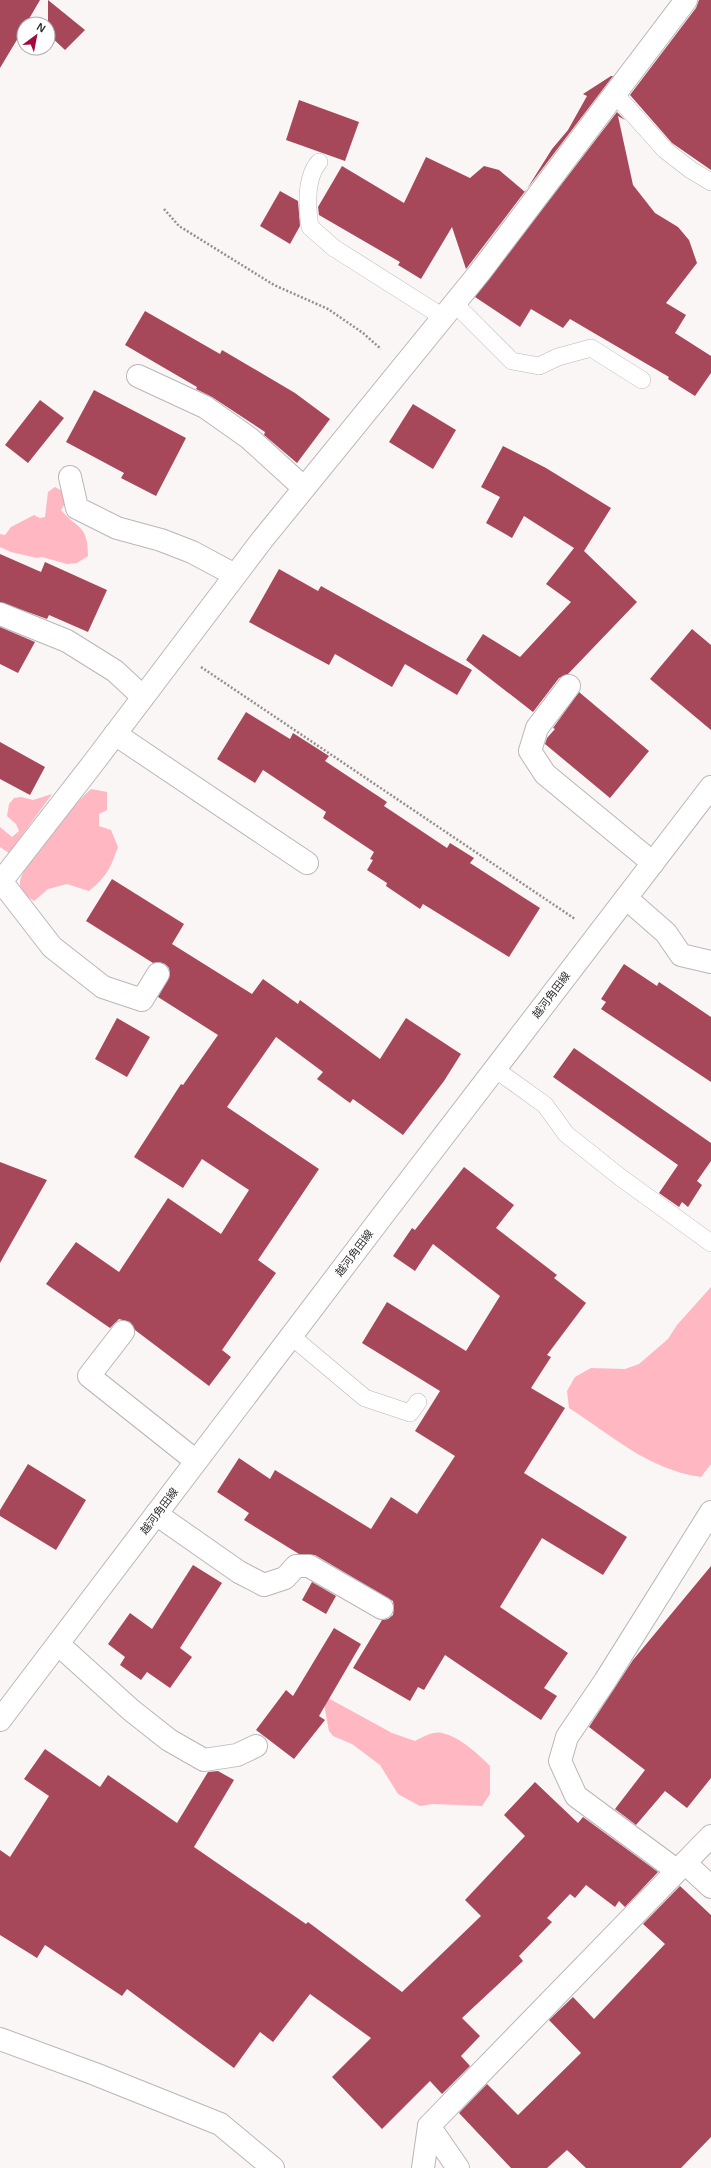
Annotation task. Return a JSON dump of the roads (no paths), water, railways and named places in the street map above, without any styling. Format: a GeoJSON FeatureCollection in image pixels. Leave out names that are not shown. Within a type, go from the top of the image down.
{"type":"FeatureCollection","features":[{"type":"Feature","properties":{"kind":"street"},"geometry":{"type":"LineString","coordinates":[[158,974],[142,1000],[102,987],[52,947],[1,882],[235,575],[448,310],[686,0]]}},
{"type":"Feature","properties":{"kind":"street"},"geometry":{"type":"LineString","coordinates":[[138,376],[204,407],[249,438],[304,488]]}},
{"type":"Feature","properties":{"kind":"street"},"geometry":{"type":"LineString","coordinates":[[70,477],[77,508],[116,528],[161,540],[192,552],[235,575]]}},
{"type":"Feature","properties":{"kind":"street"},"geometry":{"type":"LineString","coordinates":[[0,614],[67,641],[115,671],[143,697]]}},
{"type":"Feature","properties":{"kind":"street"},"geometry":{"type":"LineString","coordinates":[[569,686],[537,728],[530,751],[545,774],[653,863]]}},
{"type":"Feature","properties":{"kind":"street"},"geometry":{"type":"LineString","coordinates":[[115,734],[307,863]]}},
{"type":"Feature","properties":{"kind":"street","name":"越河角田線"},"geometry":{"type":"LineString","coordinates":[[0,1720],[291,1336],[711,787]]}},
{"type":"Feature","properties":{"kind":"street"},"geometry":{"type":"LineString","coordinates":[[626,898],[666,933],[681,954],[711,962]]}},
{"type":"Feature","properties":{"kind":"street"},"geometry":{"type":"LineString","coordinates":[[123,1332],[89,1376],[196,1461]]}},
{"type":"Feature","properties":{"kind":"street"},"geometry":{"type":"LineString","coordinates":[[711,1512],[605,1681],[567,1737],[560,1761],[576,1796],[711,1887]]}},
{"type":"Feature","properties":{"kind":"street"},"geometry":{"type":"LineString","coordinates":[[156,1514],[239,1572],[264,1585],[285,1578],[296,1566],[309,1566],[382,1608]]}},
{"type":"Feature","properties":{"kind":"street"},"geometry":{"type":"LineString","coordinates":[[58,1644],[131,1710],[169,1740],[204,1760],[237,1755],[256,1746]]}},
{"type":"Feature","properties":{"kind":"street"},"geometry":{"type":"LineString","coordinates":[[422,2168],[429,2126],[680,1866],[711,1836]]}},
{"type":"Feature","properties":{"kind":"street"},"geometry":{"type":"LineString","coordinates":[[0,2039],[95,2074],[220,2124],[273,2168]]}},
{"type":"Feature","properties":{"kind":"street"},"geometry":{"type":"LineString","coordinates":[[429,2126],[458,2168]]}},
{"type":"Feature","properties":{"kind":"lane"},"geometry":{"type":"LineString","coordinates":[[614,94],[665,150],[691,170],[711,182]]}},
{"type":"Feature","properties":{"kind":"lane"},"geometry":{"type":"LineString","coordinates":[[319,162],[314,168],[308,193],[310,227],[334,248],[448,310],[512,360],[539,366],[558,356],[580,349],[591,348],[642,380]]}},
{"type":"Feature","properties":{"kind":"lane"},"geometry":{"type":"LineString","coordinates":[[495,1069],[545,1105],[566,1134],[620,1177],[711,1243]]}},
{"type":"Feature","properties":{"kind":"lane"},"geometry":{"type":"LineString","coordinates":[[291,1336],[365,1398],[410,1413],[418,1402]]}}]}
